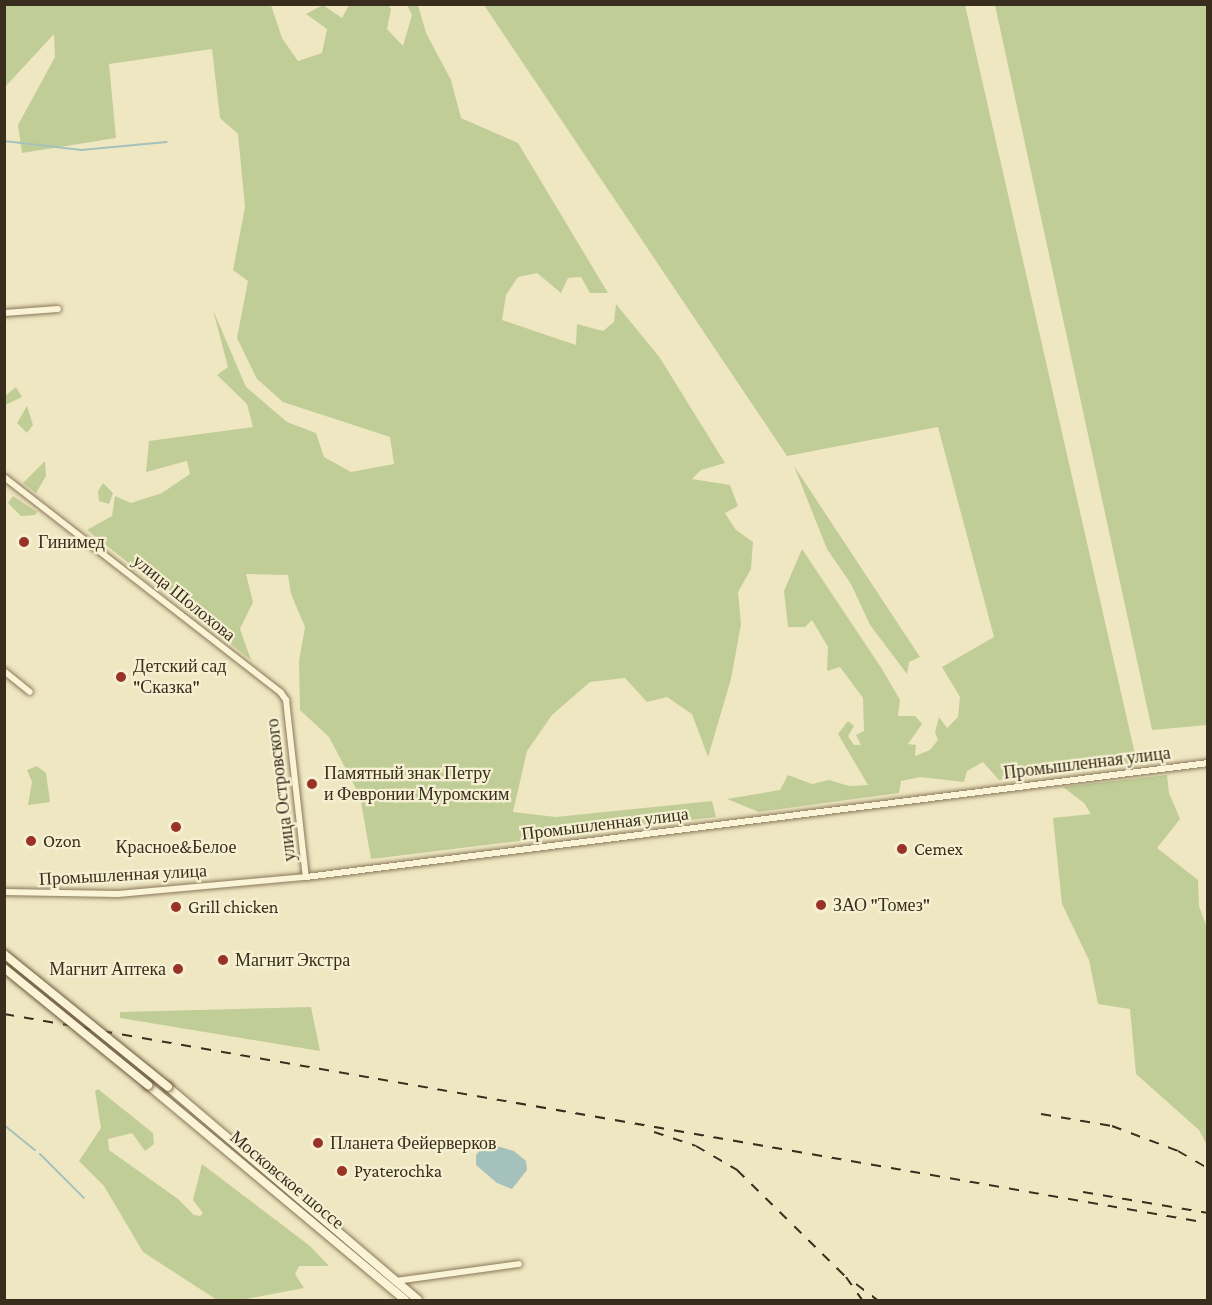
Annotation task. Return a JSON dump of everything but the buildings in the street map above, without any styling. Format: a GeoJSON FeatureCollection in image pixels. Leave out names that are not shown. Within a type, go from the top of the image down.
{"type":"FeatureCollection","features":[{"type":"Feature","properties":{"kind":"main road","name":"Московское шоссе"},"geometry":{"type":"LineString","coordinates":[[4,954],[168,1087],[390,1284],[405,1300]]}},
{"type":"Feature","properties":{"kind":"main road","name":"Московское шоссе"},"geometry":{"type":"LineString","coordinates":[[4,968],[390,1284],[418,1300]]}},
{"type":"Feature","properties":{"kind":"street"},"geometry":{"type":"LineString","coordinates":[[4,313],[58,309]]}},
{"type":"Feature","properties":{"kind":"street","name":"улица Шолохова"},"geometry":{"type":"LineString","coordinates":[[4,477],[286,700]]}},
{"type":"Feature","properties":{"kind":"street"},"geometry":{"type":"LineString","coordinates":[[4,671],[30,692]]}},
{"type":"Feature","properties":{"kind":"street","name":"улица Островского"},"geometry":{"type":"LineString","coordinates":[[286,700],[306,877]]}},
{"type":"Feature","properties":{"kind":"street","name":"Промышленная улица"},"geometry":{"type":"LineString","coordinates":[[4,892],[118,894],[306,877],[1208,763]]}},
{"type":"Feature","properties":{"kind":"street"},"geometry":{"type":"LineString","coordinates":[[390,1284],[519,1264]]}},
{"type":"Feature","properties":{"kind":"green space"},"geometry":{"type":"Polygon","coordinates":[[[5,4],[271,5],[282,38],[298,61],[322,53],[327,29],[306,14],[323,5],[342,18],[349,5],[388,5],[391,9],[387,29],[403,46],[412,15],[407,5],[418,5],[426,33],[451,80],[461,118],[518,143],[608,293],[590,293],[581,277],[568,278],[561,293],[537,273],[518,277],[506,295],[502,320],[576,345],[577,324],[603,331],[614,322],[616,304],[660,358],[725,463],[701,470],[692,479],[730,485],[738,506],[725,513],[736,530],[753,542],[751,569],[738,592],[741,624],[731,679],[708,757],[692,714],[667,697],[647,702],[625,678],[590,682],[552,715],[527,751],[513,812],[556,817],[712,801],[716,817],[371,859],[360,796],[329,737],[300,710],[299,661],[305,627],[291,594],[288,575],[246,574],[253,602],[240,629],[251,660],[87,530],[112,516],[115,496],[131,503],[162,493],[190,474],[187,461],[146,472],[149,441],[253,427],[247,404],[217,375],[228,367],[213,310],[246,387],[287,422],[316,433],[324,457],[351,472],[394,464],[390,437],[283,402],[257,379],[237,338],[248,281],[233,270],[245,207],[238,134],[220,118],[212,49],[109,64],[116,138],[22,153],[18,125],[55,57],[54,34],[5,87],[5,4]]]}},
{"type":"Feature","properties":{"kind":"green space"},"geometry":{"type":"Polygon","coordinates":[[[484,5],[965,5],[1137,763],[999,780],[983,762],[967,771],[964,782],[920,777],[901,781],[899,793],[759,812],[727,799],[780,790],[788,775],[812,784],[829,780],[849,786],[868,785],[838,734],[848,721],[854,726],[848,736],[854,745],[861,745],[856,735],[864,731],[863,698],[840,667],[827,671],[828,647],[812,620],[805,627],[788,627],[784,591],[802,549],[900,700],[898,716],[915,716],[922,724],[908,744],[916,745],[915,756],[930,750],[938,740],[935,732],[939,717],[947,728],[958,717],[960,697],[942,667],[994,637],[938,427],[787,456],[484,5]]]}},
{"type":"Feature","properties":{"kind":"green space"},"geometry":{"type":"Polygon","coordinates":[[[995,5],[1207,5],[1207,725],[1152,730],[995,5]]]}},
{"type":"Feature","properties":{"kind":"green space"},"geometry":{"type":"Polygon","coordinates":[[[16,387],[22,397],[5,405],[5,396],[16,387]]]}},
{"type":"Feature","properties":{"kind":"green space"},"geometry":{"type":"Polygon","coordinates":[[[27,406],[33,425],[27,433],[17,423],[27,406]]]}},
{"type":"Feature","properties":{"kind":"green space"},"geometry":{"type":"Polygon","coordinates":[[[45,461],[46,476],[36,493],[23,483],[45,461]]]}},
{"type":"Feature","properties":{"kind":"green space"},"geometry":{"type":"Polygon","coordinates":[[[794,466],[920,657],[909,662],[907,674],[870,625],[851,584],[827,549],[794,466]]]}},
{"type":"Feature","properties":{"kind":"green space"},"geometry":{"type":"Polygon","coordinates":[[[103,483],[113,493],[109,504],[99,501],[98,491],[103,483]]]}},
{"type":"Feature","properties":{"kind":"green space"},"geometry":{"type":"Polygon","coordinates":[[[13,496],[37,512],[35,515],[21,516],[8,503],[13,496]]]}},
{"type":"Feature","properties":{"kind":"green space"},"geometry":{"type":"Polygon","coordinates":[[[37,766],[46,773],[50,802],[28,805],[32,782],[27,770],[37,766]]]}},
{"type":"Feature","properties":{"kind":"green space"},"geometry":{"type":"Polygon","coordinates":[[[1167,775],[1169,793],[1180,819],[1157,848],[1198,880],[1199,906],[1207,928],[1207,1145],[1199,1130],[1136,1074],[1130,1009],[1098,1004],[1089,960],[1062,904],[1053,818],[1091,814],[1084,803],[1063,787],[1167,775]]]}},
{"type":"Feature","properties":{"kind":"green space"},"geometry":{"type":"Polygon","coordinates":[[[311,1007],[320,1051],[120,1018],[120,1012],[311,1007]]]}},
{"type":"Feature","properties":{"kind":"green space"},"geometry":{"type":"Polygon","coordinates":[[[98,1089],[153,1133],[154,1144],[145,1151],[132,1133],[108,1139],[109,1150],[178,1199],[194,1215],[200,1216],[203,1213],[193,1200],[202,1164],[310,1246],[329,1266],[299,1266],[295,1274],[304,1288],[240,1300],[217,1300],[143,1252],[104,1186],[79,1161],[101,1128],[95,1091],[98,1089]]]}},
{"type":"Feature","properties":{"kind":"water"},"geometry":{"type":"Polygon","coordinates":[[[486,1143],[514,1151],[526,1161],[527,1170],[512,1189],[497,1183],[476,1165],[476,1155],[486,1143]]]}},
{"type":"Feature","properties":{"kind":"waterway"},"geometry":{"type":"LineString","coordinates":[[4,141],[81,150],[167,142]]}},
{"type":"Feature","properties":{"kind":"waterway"},"geometry":{"type":"LineString","coordinates":[[4,1125],[35,1150]]}},
{"type":"Feature","properties":{"kind":"waterway"},"geometry":{"type":"LineString","coordinates":[[40,1154],[84,1198]]}},
{"type":"Feature","properties":{"kind":"railway"},"geometry":{"type":"LineString","coordinates":[[4,1014],[1208,1223]]}},
{"type":"Feature","properties":{"kind":"railway"},"geometry":{"type":"LineString","coordinates":[[1041,1114],[1112,1126],[1178,1151],[1208,1168]]}},
{"type":"Feature","properties":{"kind":"railway"},"geometry":{"type":"LineString","coordinates":[[654,1132],[696,1146],[737,1170],[846,1277],[862,1300]]}},
{"type":"Feature","properties":{"kind":"railway"},"geometry":{"type":"LineString","coordinates":[[1083,1192],[1208,1213]]}},
{"type":"Feature","properties":{"kind":"railway"},"geometry":{"type":"LineString","coordinates":[[856,1284],[877,1300]]}},
{"type":"Feature","properties":{"kind":"place","name":"Гинимед"},"geometry":{"type":"Point","coordinates":[24,542]}},
{"type":"Feature","properties":{"kind":"place","name":"Детский сад \"Сказка\""},"geometry":{"type":"Point","coordinates":[121,677]}},
{"type":"Feature","properties":{"kind":"place","name":"Памятный знак Петру и Февронии Муромским"},"geometry":{"type":"Point","coordinates":[312,784]}},
{"type":"Feature","properties":{"kind":"place","name":"Красное&Белое"},"geometry":{"type":"Point","coordinates":[176,827]}},
{"type":"Feature","properties":{"kind":"place","name":"Ozon"},"geometry":{"type":"Point","coordinates":[31,841]}},
{"type":"Feature","properties":{"kind":"place","name":"Cemex"},"geometry":{"type":"Point","coordinates":[902,849]}},
{"type":"Feature","properties":{"kind":"place","name":"ЗАО \"Томез\""},"geometry":{"type":"Point","coordinates":[821,905]}},
{"type":"Feature","properties":{"kind":"place","name":"Grill chicken"},"geometry":{"type":"Point","coordinates":[176,907]}},
{"type":"Feature","properties":{"kind":"place","name":"Магнит Экстра"},"geometry":{"type":"Point","coordinates":[223,960]}},
{"type":"Feature","properties":{"kind":"place","name":"Магнит Аптека"},"geometry":{"type":"Point","coordinates":[178,969]}},
{"type":"Feature","properties":{"kind":"place","name":"Планета Фейерверков"},"geometry":{"type":"Point","coordinates":[318,1143]}},
{"type":"Feature","properties":{"kind":"place","name":"Pyaterochka"},"geometry":{"type":"Point","coordinates":[342,1171]}}]}
